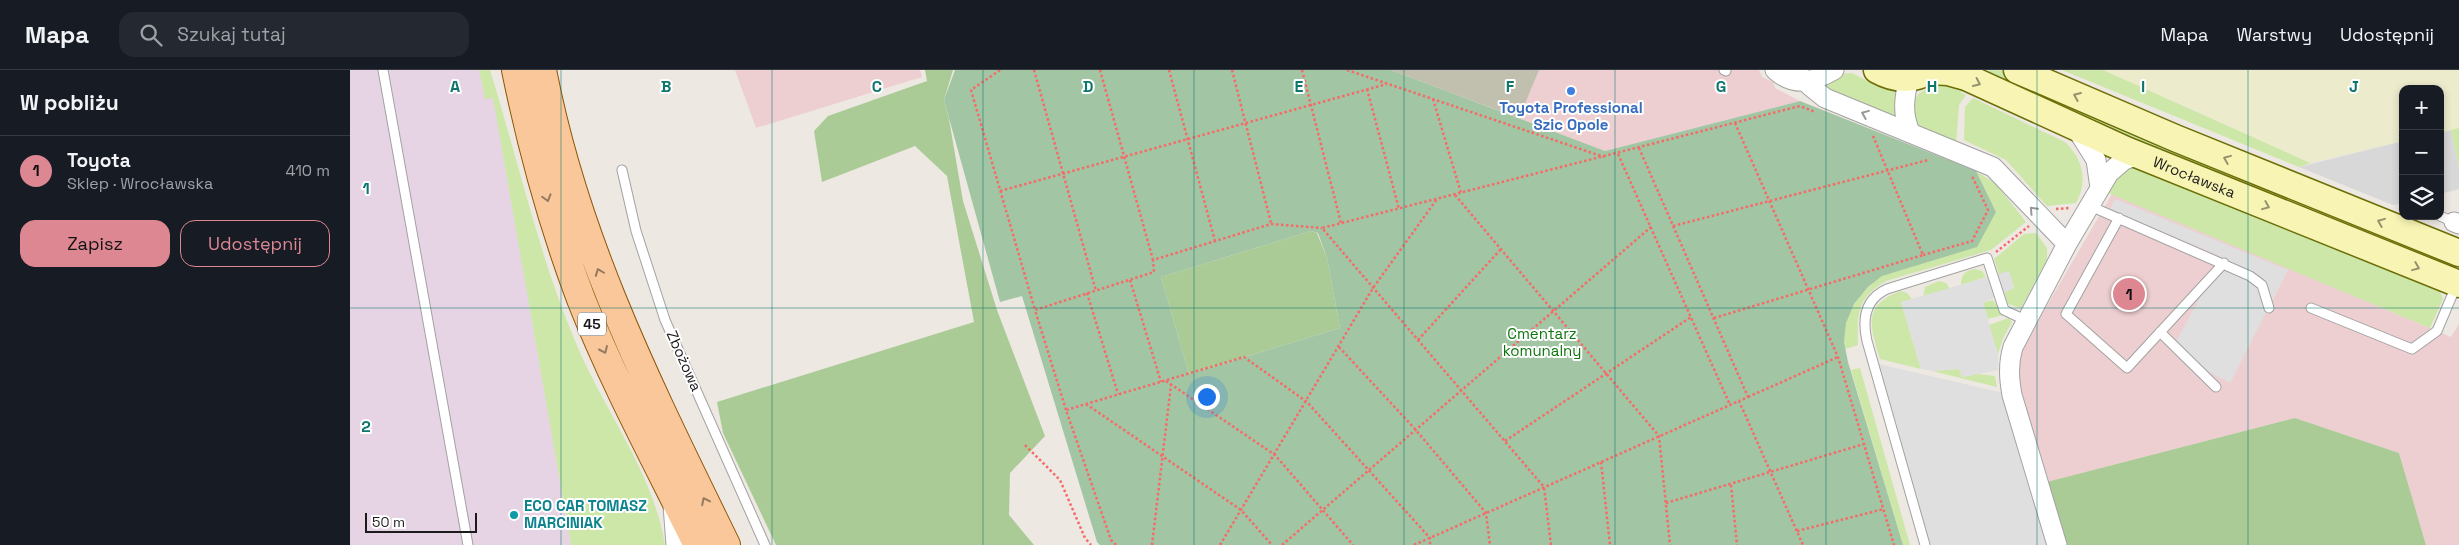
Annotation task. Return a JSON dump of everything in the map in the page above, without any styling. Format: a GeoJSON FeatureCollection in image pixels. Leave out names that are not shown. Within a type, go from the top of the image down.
{"type":"FeatureCollection","features":[{"type":"Feature","properties":{"kind":"main road"},"geometry":{"type":"LineString","coordinates":[[502,70],[535,151]]}},
{"type":"Feature","properties":{"kind":"main road","name":"45"},"geometry":{"type":"LineString","coordinates":[[516,70],[548,200],[582,301],[698,545]]}},
{"type":"Feature","properties":{"kind":"main road","name":"45"},"geometry":{"type":"LineString","coordinates":[[542,70],[554,125],[578,213],[602,280],[652,394],[726,545]]}},
{"type":"Feature","properties":{"kind":"main road"},"geometry":{"type":"LineString","coordinates":[[551,70],[554,125]]}},
{"type":"Feature","properties":{"kind":"main road","name":"Wrocławska"},"geometry":{"type":"LineString","coordinates":[[1877,70],[1892,77],[1948,72],[1966,77],[2139,156],[2458,284]]}},
{"type":"Feature","properties":{"kind":"main road","name":"Wrocławska"},"geometry":{"type":"LineString","coordinates":[[2017,70],[2175,138],[2459,253]]}},
{"type":"Feature","properties":{"kind":"street"},"geometry":{"type":"LineString","coordinates":[[1775,70],[1787,78],[1834,70]]}},
{"type":"Feature","properties":{"kind":"street"},"geometry":{"type":"LineString","coordinates":[[1910,132],[1904,117],[1905,93],[1924,73]]}},
{"type":"Feature","properties":{"kind":"street"},"geometry":{"type":"LineString","coordinates":[[1801,76],[1825,98],[1993,168],[2067,244]]}},
{"type":"Feature","properties":{"kind":"street"},"geometry":{"type":"LineString","coordinates":[[2076,128],[2096,160],[2100,188]]}},
{"type":"Feature","properties":{"kind":"street"},"geometry":{"type":"LineString","coordinates":[[2057,545],[2009,379],[2013,347],[2067,244],[2084,206],[2116,166],[2124,160],[2139,156]]}},
{"type":"Feature","properties":{"kind":"street"},"geometry":{"type":"LineString","coordinates":[[670,489],[676,545]]}},
{"type":"Feature","properties":{"kind":"lane"},"geometry":{"type":"LineString","coordinates":[[383,70],[468,545]]}},
{"type":"Feature","properties":{"kind":"lane","name":"Zbożowa"},"geometry":{"type":"LineString","coordinates":[[622,170],[636,230],[665,320],[765,545]]}},
{"type":"Feature","properties":{"kind":"lane"},"geometry":{"type":"LineString","coordinates":[[2084,206],[2120,218],[2250,276],[2262,285],[2269,308]]}},
{"type":"Feature","properties":{"kind":"lane"},"geometry":{"type":"LineString","coordinates":[[2120,218],[2066,314],[2127,368],[2224,263]]}},
{"type":"Feature","properties":{"kind":"lane"},"geometry":{"type":"LineString","coordinates":[[1925,545],[1867,341],[1865,314],[1873,298],[1887,289],[1987,258],[2004,310],[2027,321]]}},
{"type":"Feature","properties":{"kind":"lane"},"geometry":{"type":"LineString","coordinates":[[2311,308],[2412,349],[2437,331],[2458,284]]}},
{"type":"Feature","properties":{"kind":"lane"},"geometry":{"type":"LineString","coordinates":[[2160,332],[2216,387]]}},
{"type":"Feature","properties":{"kind":"path"},"geometry":{"type":"LineString","coordinates":[[1000,70],[971,90],[1066,410],[1111,540],[1116,545]]}},
{"type":"Feature","properties":{"kind":"path"},"geometry":{"type":"LineString","coordinates":[[1034,70],[1096,290]]}},
{"type":"Feature","properties":{"kind":"path"},"geometry":{"type":"LineString","coordinates":[[1035,310],[1154,272],[1153,260],[1100,70]]}},
{"type":"Feature","properties":{"kind":"path"},"geometry":{"type":"LineString","coordinates":[[1169,70],[1215,241]]}},
{"type":"Feature","properties":{"kind":"path"},"geometry":{"type":"LineString","coordinates":[[1232,70],[1272,224]]}},
{"type":"Feature","properties":{"kind":"path"},"geometry":{"type":"LineString","coordinates":[[1302,70],[1341,224]]}},
{"type":"Feature","properties":{"kind":"path"},"geometry":{"type":"LineString","coordinates":[[1347,70],[1605,157]]}},
{"type":"Feature","properties":{"kind":"path"},"geometry":{"type":"LineString","coordinates":[[1000,191],[1388,84]]}},
{"type":"Feature","properties":{"kind":"path"},"geometry":{"type":"LineString","coordinates":[[1367,89],[1399,209]]}},
{"type":"Feature","properties":{"kind":"path"},"geometry":{"type":"LineString","coordinates":[[1433,99],[1461,193]]}},
{"type":"Feature","properties":{"kind":"path"},"geometry":{"type":"LineString","coordinates":[[1153,260],[1272,224],[1322,228],[1341,224],[1800,106],[1818,114]]}},
{"type":"Feature","properties":{"kind":"path"},"geometry":{"type":"LineString","coordinates":[[1735,123],[1838,357],[1894,545]]}},
{"type":"Feature","properties":{"kind":"path"},"geometry":{"type":"LineString","coordinates":[[1865,133],[1874,137],[1923,255]]}},
{"type":"Feature","properties":{"kind":"path"},"geometry":{"type":"LineString","coordinates":[[1639,148],[1748,397]]}},
{"type":"Feature","properties":{"kind":"path"},"geometry":{"type":"LineString","coordinates":[[1618,154],[1730,405]]}},
{"type":"Feature","properties":{"kind":"path"},"geometry":{"type":"LineString","coordinates":[[1673,226],[1931,159]]}},
{"type":"Feature","properties":{"kind":"path"},"geometry":{"type":"LineString","coordinates":[[1714,318],[1972,241],[1988,210],[1971,174]]}},
{"type":"Feature","properties":{"kind":"path"},"geometry":{"type":"LineString","coordinates":[[1455,195],[1659,436],[1670,545]]}},
{"type":"Feature","properties":{"kind":"path"},"geometry":{"type":"LineString","coordinates":[[1220,545],[1307,402],[1373,288],[1437,199]]}},
{"type":"Feature","properties":{"kind":"path"},"geometry":{"type":"LineString","coordinates":[[2047,210],[2084,206]]}},
{"type":"Feature","properties":{"kind":"path"},"geometry":{"type":"LineString","coordinates":[[1987,258],[2031,224]]}},
{"type":"Feature","properties":{"kind":"path"},"geometry":{"type":"LineString","coordinates":[[1282,545],[1651,227]]}},
{"type":"Feature","properties":{"kind":"path"},"geometry":{"type":"LineString","coordinates":[[1322,228],[1544,487],[1551,545]]}},
{"type":"Feature","properties":{"kind":"path"},"geometry":{"type":"LineString","coordinates":[[1418,340],[1501,249]]}},
{"type":"Feature","properties":{"kind":"path"},"geometry":{"type":"LineString","coordinates":[[1130,280],[1161,382]]}},
{"type":"Feature","properties":{"kind":"path"},"geometry":{"type":"LineString","coordinates":[[1087,293],[1118,394]]}},
{"type":"Feature","properties":{"kind":"path"},"geometry":{"type":"LineString","coordinates":[[1505,441],[1691,317]]}},
{"type":"Feature","properties":{"kind":"path"},"geometry":{"type":"LineString","coordinates":[[1339,347],[1415,429],[1486,513],[1490,545]]}},
{"type":"Feature","properties":{"kind":"path"},"geometry":{"type":"LineString","coordinates":[[1066,410],[1244,357],[1307,402],[1430,538],[1430,545]]}},
{"type":"Feature","properties":{"kind":"path"},"geometry":{"type":"LineString","coordinates":[[1414,545],[1838,357]]}},
{"type":"Feature","properties":{"kind":"path"},"geometry":{"type":"LineString","coordinates":[[1165,381],[1275,455],[1353,545]]}},
{"type":"Feature","properties":{"kind":"path"},"geometry":{"type":"LineString","coordinates":[[1152,545],[1171,385]]}},
{"type":"Feature","properties":{"kind":"path"},"geometry":{"type":"LineString","coordinates":[[1739,400],[1803,545]]}},
{"type":"Feature","properties":{"kind":"path"},"geometry":{"type":"LineString","coordinates":[[1086,404],[1241,510],[1272,545]]}},
{"type":"Feature","properties":{"kind":"path"},"geometry":{"type":"LineString","coordinates":[[1666,504],[1864,444]]}},
{"type":"Feature","properties":{"kind":"path"},"geometry":{"type":"LineString","coordinates":[[1025,445],[1060,480],[1085,538],[1091,545]]}},
{"type":"Feature","properties":{"kind":"path"},"geometry":{"type":"LineString","coordinates":[[1601,462],[1610,545]]}},
{"type":"Feature","properties":{"kind":"path"},"geometry":{"type":"LineString","coordinates":[[1732,485],[1737,545]]}},
{"type":"Feature","properties":{"kind":"path"},"geometry":{"type":"LineString","coordinates":[[1797,531],[1884,509]]}},
{"type":"Feature","properties":{"kind":"shaded area"},"geometry":{"type":"Polygon","coordinates":[[[350,70],[479,70],[485,98],[493,97],[571,545],[350,545],[350,70]]]}},
{"type":"Feature","properties":{"kind":"shaded area"},"geometry":{"type":"Polygon","coordinates":[[[735,70],[920,70],[922,77],[756,128],[735,70]]]}},
{"type":"Feature","properties":{"kind":"shaded area"},"geometry":{"type":"Polygon","coordinates":[[[1391,70],[1539,70],[1519,118],[1391,70]]]}},
{"type":"Feature","properties":{"kind":"shaded area"},"geometry":{"type":"Polygon","coordinates":[[[1425,70],[1759,70],[1762,77],[1773,82],[1775,88],[1800,101],[1605,151],[1421,81],[1425,70]]]}},
{"type":"Feature","properties":{"kind":"shaded area"},"geometry":{"type":"Polygon","coordinates":[[[2451,130],[2459,168],[2459,189],[2444,193],[2444,175],[2444,132],[2451,130]]]}},
{"type":"Feature","properties":{"kind":"shaded area"},"geometry":{"type":"Polygon","coordinates":[[[2399,142],[2399,204],[2393,205],[2299,167],[2399,142]]]}},
{"type":"Feature","properties":{"kind":"shaded area"},"geometry":{"type":"Polygon","coordinates":[[[2112,194],[2451,337],[2459,324],[2459,545],[2426,545],[2399,453],[2295,418],[2047,482],[2022,404],[2018,364],[2028,338],[2112,194]]]}},
{"type":"Feature","properties":{"kind":"shaded area"},"geometry":{"type":"Polygon","coordinates":[[[2115,199],[2288,270],[2230,383],[2171,351],[2222,257],[2110,209],[2115,199]]]}},
{"type":"Feature","properties":{"kind":"shaded area"},"geometry":{"type":"Polygon","coordinates":[[[2009,271],[2014,288],[1983,303],[1998,354],[1998,370],[1962,377],[1959,369],[1932,371],[1921,369],[1901,302],[2009,271]]]}},
{"type":"Feature","properties":{"kind":"shaded area"},"geometry":{"type":"Polygon","coordinates":[[[1874,363],[2012,395],[2057,545],[1925,545],[1874,363]]]}},
{"type":"Feature","properties":{"kind":"green space"},"geometry":{"type":"Polygon","coordinates":[[[479,70],[490,70],[555,289],[583,359],[642,472],[659,520],[665,545],[571,545],[493,98],[485,99],[479,70]]]}},
{"type":"Feature","properties":{"kind":"green space"},"geometry":{"type":"Polygon","coordinates":[[[925,70],[953,70],[944,100],[963,201],[997,310],[1045,436],[1010,473],[1009,515],[1034,545],[776,545],[723,433],[717,402],[974,322],[947,176],[915,146],[822,182],[814,131],[828,116],[927,81],[925,70]]]}},
{"type":"Feature","properties":{"kind":"green space","name":"Cmentarz komunalny"},"geometry":{"type":"Polygon","coordinates":[[[955,70],[1391,70],[1605,151],[1800,101],[1976,171],[1996,212],[1977,247],[1882,276],[1868,287],[1854,304],[1846,323],[1844,342],[1848,362],[1903,545],[1100,545],[1097,542],[1022,296],[1000,302],[944,100],[955,70]],[[1311,231],[1161,277],[1189,374],[1340,328],[1327,258],[1318,233],[1311,231]]]}},
{"type":"Feature","properties":{"kind":"green space"},"geometry":{"type":"Polygon","coordinates":[[[1989,70],[2000,70],[2082,110],[2459,265],[2459,273],[2114,133],[1987,75],[1989,70]]]}},
{"type":"Feature","properties":{"kind":"green space"},"geometry":{"type":"Polygon","coordinates":[[[2062,70],[2103,70],[2310,163],[2299,167],[2062,70]]]}},
{"type":"Feature","properties":{"kind":"green space"},"geometry":{"type":"Polygon","coordinates":[[[2103,70],[2459,70],[2459,128],[2444,132],[2444,85],[2399,85],[2399,142],[2310,163],[2103,70]]]}},
{"type":"Feature","properties":{"kind":"green space"},"geometry":{"type":"Polygon","coordinates":[[[1852,73],[1879,87],[1898,93],[1896,119],[1824,88],[1823,83],[1841,74],[1852,73]]]}},
{"type":"Feature","properties":{"kind":"green space"},"geometry":{"type":"Polygon","coordinates":[[[1939,84],[1964,85],[1961,93],[1966,95],[1959,105],[1956,144],[1926,132],[1919,126],[1916,120],[1913,107],[1916,97],[1928,88],[1939,84]]]}},
{"type":"Feature","properties":{"kind":"green space"},"geometry":{"type":"Polygon","coordinates":[[[1973,98],[2065,142],[2071,148],[2080,163],[2083,179],[2080,195],[2076,203],[2047,206],[2006,160],[1964,140],[1965,107],[1973,98]]]}},
{"type":"Feature","properties":{"kind":"green space"},"geometry":{"type":"Polygon","coordinates":[[[2459,128],[2459,168],[2451,130],[2459,128]]]}},
{"type":"Feature","properties":{"kind":"green space"},"geometry":{"type":"Polygon","coordinates":[[[2129,165],[2439,289],[2443,299],[2430,328],[2108,193],[2122,168],[2129,165]]]}},
{"type":"Feature","properties":{"kind":"green space"},"geometry":{"type":"Polygon","coordinates":[[[1976,171],[1996,184],[2026,222],[1991,250],[1886,281],[1876,287],[1864,300],[1861,307],[1858,324],[1858,345],[1845,349],[1844,337],[1848,317],[1865,290],[1882,276],[1996,212],[1976,171]]]}},
{"type":"Feature","properties":{"kind":"green space"},"geometry":{"type":"Polygon","coordinates":[[[1311,231],[1317,233],[1327,258],[1340,328],[1189,374],[1161,277],[1311,231]]]}},
{"type":"Feature","properties":{"kind":"green space"},"geometry":{"type":"Polygon","coordinates":[[[2036,233],[2047,248],[2047,260],[2021,308],[2008,304],[2004,291],[2014,288],[2009,271],[1999,274],[1994,259],[2024,234],[2036,233]]]}},
{"type":"Feature","properties":{"kind":"green space"},"geometry":{"type":"Polygon","coordinates":[[[1975,269],[1982,271],[1986,277],[1961,285],[1964,274],[1975,269]]]}},
{"type":"Feature","properties":{"kind":"green space"},"geometry":{"type":"Polygon","coordinates":[[[1939,281],[1946,283],[1950,289],[1923,297],[1925,287],[1939,281]]]}},
{"type":"Feature","properties":{"kind":"green space"},"geometry":{"type":"Polygon","coordinates":[[[1901,291],[1907,293],[1912,299],[1901,302],[1921,369],[1880,359],[1874,336],[1872,318],[1875,310],[1888,297],[1901,291]]]}},
{"type":"Feature","properties":{"kind":"green space"},"geometry":{"type":"Polygon","coordinates":[[[1993,300],[2003,315],[1988,319],[1983,303],[1993,300]]]}},
{"type":"Feature","properties":{"kind":"green space"},"geometry":{"type":"Polygon","coordinates":[[[2009,318],[2012,322],[2003,338],[1998,354],[1989,325],[2009,318]]]}},
{"type":"Feature","properties":{"kind":"green space"},"geometry":{"type":"Polygon","coordinates":[[[1860,368],[1910,545],[1903,545],[1851,370],[1860,368]]]}},
{"type":"Feature","properties":{"kind":"green space"},"geometry":{"type":"Polygon","coordinates":[[[1959,369],[1962,377],[1979,374],[1995,376],[1997,387],[1932,371],[1959,369]]]}},
{"type":"Feature","properties":{"kind":"green space"},"geometry":{"type":"Polygon","coordinates":[[[2295,418],[2399,453],[2426,545],[2057,545],[2039,484],[2295,418]]]}},
{"type":"Feature","properties":{"kind":"place","name":"Toyota Professional Szic Opole"},"geometry":{"type":"Point","coordinates":[1571,91]}},
{"type":"Feature","properties":{"kind":"place","name":"Toyota"},"geometry":{"type":"Point","coordinates":[2129,294]}},
{"type":"Feature","properties":{"kind":"place","name":"ECO CAR TOMASZ MARCINIAK"},"geometry":{"type":"Point","coordinates":[514,515]}}]}
